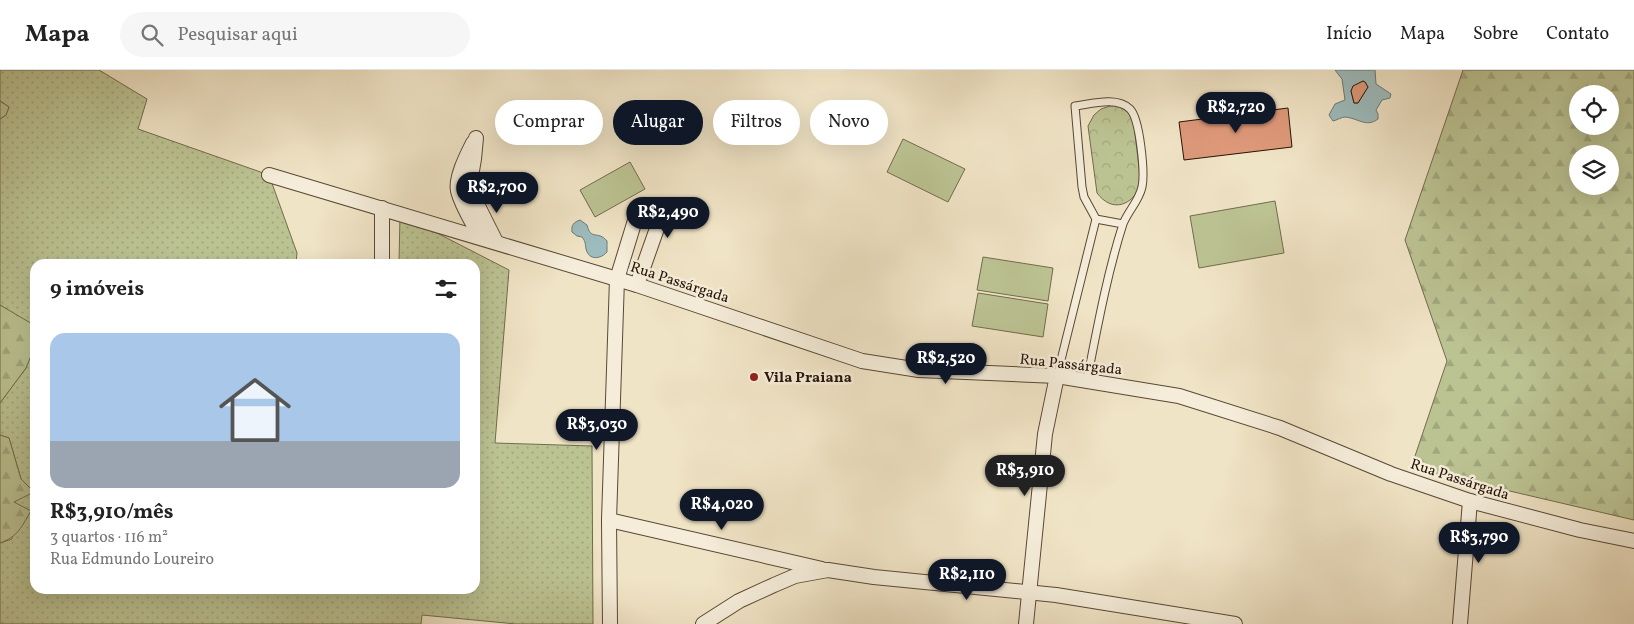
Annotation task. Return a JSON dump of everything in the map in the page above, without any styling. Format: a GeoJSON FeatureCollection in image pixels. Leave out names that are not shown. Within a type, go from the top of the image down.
{"type":"FeatureCollection","features":[{"type":"Feature","properties":{"kind":"street"},"geometry":{"type":"LineString","coordinates":[[480,237],[463,203],[458,185],[466,156],[476,138],[469,188],[496,242]]}},
{"type":"Feature","properties":{"kind":"street","name":"Rua Passárgada"},"geometry":{"type":"LineString","coordinates":[[269,175],[637,285],[734,316],[837,353],[878,364],[919,370],[1057,376],[1179,396],[1280,428],[1392,474],[1470,501],[1580,530],[1634,540]]}},
{"type":"Feature","properties":{"kind":"street"},"geometry":{"type":"LineString","coordinates":[[610,624],[609,520],[617,279],[636,217],[645,205]]}},
{"type":"Feature","properties":{"kind":"street"},"geometry":{"type":"LineString","coordinates":[[382,208],[382,259]]}},
{"type":"Feature","properties":{"kind":"street"},"geometry":{"type":"LineString","coordinates":[[637,285],[661,217]]}},
{"type":"Feature","properties":{"kind":"street"},"geometry":{"type":"LineString","coordinates":[[1026,624],[1046,434],[1057,376]]}},
{"type":"Feature","properties":{"kind":"street"},"geometry":{"type":"LineString","coordinates":[[1460,624],[1470,501]]}},
{"type":"Feature","properties":{"kind":"street"},"geometry":{"type":"LineString","coordinates":[[609,520],[828,570],[874,577],[1030,593],[1235,624]]}},
{"type":"Feature","properties":{"kind":"street"},"geometry":{"type":"LineString","coordinates":[[702,624],[740,601],[795,576],[828,570]]}},
{"type":"Feature","properties":{"kind":"lane"},"geometry":{"type":"LineString","coordinates":[[1057,376],[1096,219],[1084,197],[1082,187],[1075,106],[1113,102],[1129,108],[1136,117],[1142,188],[1123,224],[1096,333],[1087,380]]}},
{"type":"Feature","properties":{"kind":"lane"},"geometry":{"type":"LineString","coordinates":[[1096,219],[1123,224]]}},
{"type":"Feature","properties":{"kind":"green space"},"geometry":{"type":"Polygon","coordinates":[[[0,70],[99,70],[147,99],[138,129],[269,175],[297,253],[296,259],[30,259],[30,488],[21,479],[9,438],[0,435],[0,403],[26,368],[8,310],[0,305],[0,119],[6,115],[9,107],[0,101],[0,70]]]}},
{"type":"Feature","properties":{"kind":"green space"},"geometry":{"type":"Polygon","coordinates":[[[1463,70],[1634,70],[1634,520],[1411,468],[1447,361],[1405,240],[1463,70]]]}},
{"type":"Feature","properties":{"kind":"green space"},"geometry":{"type":"Polygon","coordinates":[[[0,101],[9,107],[6,115],[0,119],[0,101]]]}},
{"type":"Feature","properties":{"kind":"green space"},"geometry":{"type":"Polygon","coordinates":[[[1118,105],[1133,116],[1141,185],[1127,202],[1115,205],[1103,199],[1097,193],[1088,126],[1094,115],[1101,109],[1118,105]]]}},
{"type":"Feature","properties":{"kind":"green space"},"geometry":{"type":"Polygon","coordinates":[[[903,139],[965,169],[948,202],[887,172],[903,139]]]}},
{"type":"Feature","properties":{"kind":"green space"},"geometry":{"type":"Polygon","coordinates":[[[630,162],[645,189],[595,217],[580,190],[630,162]]]}},
{"type":"Feature","properties":{"kind":"green space"},"geometry":{"type":"Polygon","coordinates":[[[1275,201],[1284,253],[1199,268],[1190,216],[1275,201]]]}},
{"type":"Feature","properties":{"kind":"green space"},"geometry":{"type":"Polygon","coordinates":[[[400,214],[509,270],[495,443],[592,446],[593,624],[516,624],[422,615],[421,624],[0,624],[0,543],[12,539],[14,502],[30,490],[30,594],[480,594],[480,259],[399,259],[400,214]]]}},
{"type":"Feature","properties":{"kind":"green space"},"geometry":{"type":"Polygon","coordinates":[[[983,257],[1053,268],[1048,301],[977,290],[983,257]]]}},
{"type":"Feature","properties":{"kind":"green space"},"geometry":{"type":"Polygon","coordinates":[[[978,293],[1048,304],[1043,337],[972,326],[978,293]]]}},
{"type":"Feature","properties":{"kind":"green space"},"geometry":{"type":"Polygon","coordinates":[[[0,305],[30,323],[30,358],[26,368],[0,403],[0,305]]]}},
{"type":"Feature","properties":{"kind":"green space"},"geometry":{"type":"Polygon","coordinates":[[[0,435],[9,438],[21,479],[30,488],[30,494],[14,502],[30,510],[30,513],[16,534],[0,543],[0,435]]]}},
{"type":"Feature","properties":{"kind":"water"},"geometry":{"type":"Polygon","coordinates":[[[1335,70],[1375,70],[1376,84],[1391,94],[1390,98],[1382,100],[1376,110],[1378,119],[1370,123],[1345,117],[1333,121],[1329,115],[1335,104],[1345,100],[1342,79],[1335,70]],[[1363,81],[1351,91],[1354,103],[1358,103],[1368,87],[1363,81]]]}},
{"type":"Feature","properties":{"kind":"water"},"geometry":{"type":"Polygon","coordinates":[[[580,220],[587,225],[591,233],[601,236],[607,241],[607,252],[595,258],[590,256],[582,237],[572,232],[573,224],[580,220]]]}},
{"type":"Feature","properties":{"kind":"building"},"geometry":{"type":"Polygon","coordinates":[[[1363,81],[1368,87],[1358,103],[1354,103],[1351,91],[1353,86],[1363,81]]]}},
{"type":"Feature","properties":{"kind":"building"},"geometry":{"type":"Polygon","coordinates":[[[1288,108],[1292,147],[1184,160],[1179,122],[1288,108]]]}},
{"type":"Feature","properties":{"kind":"place","name":"Vila Praiana"},"geometry":{"type":"Point","coordinates":[754,377]}}]}
